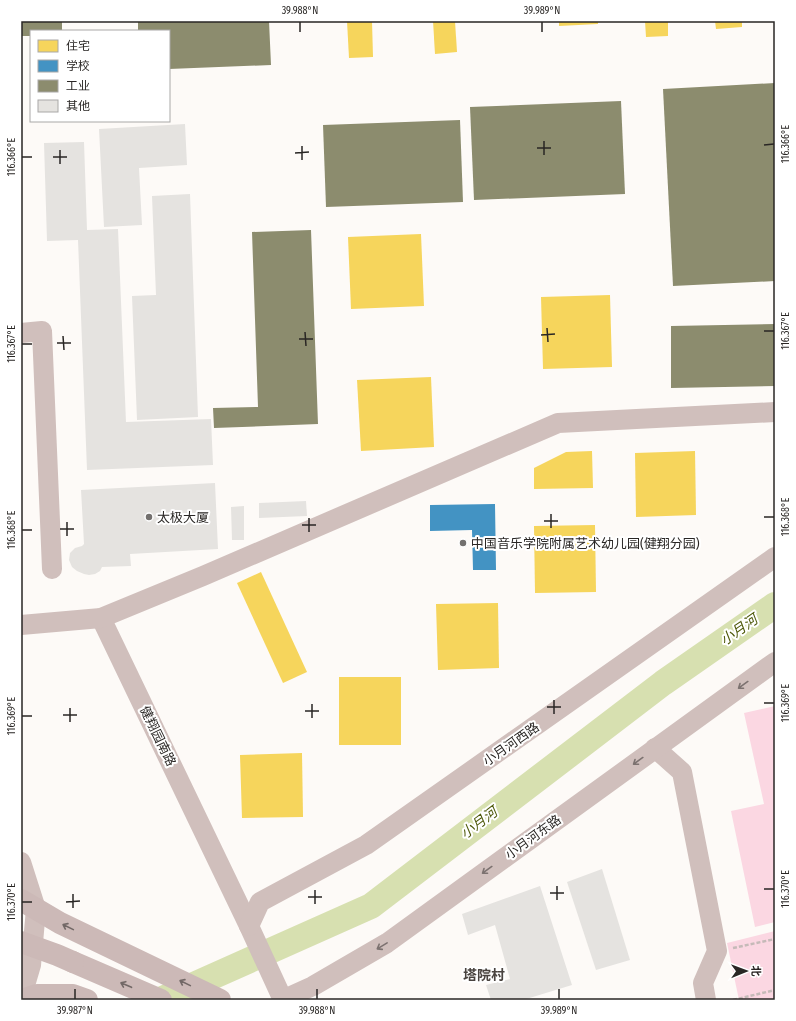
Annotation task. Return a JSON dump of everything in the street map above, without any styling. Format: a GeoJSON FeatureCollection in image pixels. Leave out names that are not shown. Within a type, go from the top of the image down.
{"type":"FeatureCollection","features":[{"type":"Feature","properties":{"kind":"highway"},"geometry":{"type":"LineString","coordinates":[[21,900],[60,923],[220,1000]]}},
{"type":"Feature","properties":{"kind":"highway"},"geometry":{"type":"LineString","coordinates":[[21,942],[57,955],[161,1000]]}},
{"type":"Feature","properties":{"kind":"highway"},"geometry":{"type":"LineString","coordinates":[[21,1000],[37,995],[73,995],[87,1000]]}},
{"type":"Feature","properties":{"kind":"street"},"geometry":{"type":"LineString","coordinates":[[21,333],[42,331],[52,569]]}},
{"type":"Feature","properties":{"kind":"street"},"geometry":{"type":"LineString","coordinates":[[21,625],[100,618],[203,576],[558,423],[775,412]]}},
{"type":"Feature","properties":{"kind":"street","name":"小月河西路"},"geometry":{"type":"LineString","coordinates":[[249,926],[260,902],[366,845],[775,557]]}},
{"type":"Feature","properties":{"kind":"street","name":"健翔园南路"},"geometry":{"type":"LineString","coordinates":[[100,618],[249,926],[283,1000]]}},
{"type":"Feature","properties":{"kind":"street","name":"小月河东路"},"geometry":{"type":"LineString","coordinates":[[283,1000],[313,986],[387,942],[775,662]]}},
{"type":"Feature","properties":{"kind":"street"},"geometry":{"type":"LineString","coordinates":[[655,748],[682,772],[717,952],[703,983],[706,1000]]}},
{"type":"Feature","properties":{"kind":"street"},"geometry":{"type":"LineString","coordinates":[[21,863],[36,909],[31,965],[21,1000]]}},
{"type":"Feature","properties":{"kind":"street"},"geometry":{"type":"LineString","coordinates":[[31,965],[53,1000]]}},
{"type":"Feature","properties":{"kind":"path"},"geometry":{"type":"LineString","coordinates":[[717,952],[775,939]]}},
{"type":"Feature","properties":{"kind":"path"},"geometry":{"type":"LineString","coordinates":[[733,1000],[775,990]]}},
{"type":"Feature","properties":{"kind":"shaded area"},"geometry":{"type":"Polygon","coordinates":[[[775,706],[775,922],[755,927],[731,811],[764,804],[744,713],[775,706]]]}},
{"type":"Feature","properties":{"kind":"shaded area"},"geometry":{"type":"Polygon","coordinates":[[[775,931],[775,1000],[739,1000],[727,943],[775,931]]]}},
{"type":"Feature","properties":{"kind":"building: 住宅"},"geometry":{"type":"Polygon","coordinates":[[[347,21],[372,21],[373,57],[349,58],[347,21]]]}},
{"type":"Feature","properties":{"kind":"building: 住宅"},"geometry":{"type":"Polygon","coordinates":[[[433,21],[455,21],[457,52],[435,54],[433,21]]]}},
{"type":"Feature","properties":{"kind":"building: 住宅"},"geometry":{"type":"Polygon","coordinates":[[[559,21],[598,21],[598,24],[559,26],[559,21]]]}},
{"type":"Feature","properties":{"kind":"building: 住宅"},"geometry":{"type":"Polygon","coordinates":[[[645,21],[668,21],[668,36],[646,37],[645,21]]]}},
{"type":"Feature","properties":{"kind":"building: 住宅"},"geometry":{"type":"Polygon","coordinates":[[[715,21],[742,21],[742,27],[716,29],[715,21]]]}},
{"type":"Feature","properties":{"kind":"building: 住宅"},"geometry":{"type":"Polygon","coordinates":[[[421,234],[424,306],[351,309],[348,237],[421,234]]]}},
{"type":"Feature","properties":{"kind":"building: 住宅"},"geometry":{"type":"Polygon","coordinates":[[[610,295],[612,367],[543,369],[541,297],[610,295]]]}},
{"type":"Feature","properties":{"kind":"building: 住宅"},"geometry":{"type":"Polygon","coordinates":[[[431,377],[434,447],[361,451],[357,380],[431,377]]]}},
{"type":"Feature","properties":{"kind":"building: 住宅"},"geometry":{"type":"Polygon","coordinates":[[[592,451],[593,488],[534,489],[534,468],[566,452],[592,451]]]}},
{"type":"Feature","properties":{"kind":"building: 住宅"},"geometry":{"type":"Polygon","coordinates":[[[695,451],[696,515],[636,517],[635,453],[695,451]]]}},
{"type":"Feature","properties":{"kind":"building: 住宅"},"geometry":{"type":"Polygon","coordinates":[[[595,525],[596,592],[535,593],[534,526],[595,525]]]}},
{"type":"Feature","properties":{"kind":"building: 住宅"},"geometry":{"type":"Polygon","coordinates":[[[261,572],[307,672],[283,683],[237,583],[261,572]]]}},
{"type":"Feature","properties":{"kind":"building: 住宅"},"geometry":{"type":"Polygon","coordinates":[[[498,603],[499,668],[438,670],[436,604],[498,603]]]}},
{"type":"Feature","properties":{"kind":"building: 住宅"},"geometry":{"type":"Polygon","coordinates":[[[339,677],[401,677],[401,745],[339,745],[339,677]]]}},
{"type":"Feature","properties":{"kind":"building: 住宅"},"geometry":{"type":"Polygon","coordinates":[[[302,753],[303,817],[242,818],[240,755],[302,753]]]}},
{"type":"Feature","properties":{"kind":"building: 学校"},"geometry":{"type":"Polygon","coordinates":[[[495,504],[496,570],[473,570],[472,530],[430,531],[430,505],[495,504]]]}},
{"type":"Feature","properties":{"kind":"building: 工业"},"geometry":{"type":"Polygon","coordinates":[[[21,21],[62,21],[62,30],[30,30],[30,36],[21,36],[21,21]]]}},
{"type":"Feature","properties":{"kind":"building: 工业"},"geometry":{"type":"Polygon","coordinates":[[[138,21],[269,21],[271,65],[170,69],[170,30],[138,30],[138,21]]]}},
{"type":"Feature","properties":{"kind":"building: 工业"},"geometry":{"type":"Polygon","coordinates":[[[775,83],[775,281],[673,286],[663,89],[775,83]]]}},
{"type":"Feature","properties":{"kind":"building: 工业"},"geometry":{"type":"Polygon","coordinates":[[[621,101],[625,194],[474,200],[470,107],[621,101]]]}},
{"type":"Feature","properties":{"kind":"building: 工业"},"geometry":{"type":"Polygon","coordinates":[[[460,120],[463,202],[326,207],[323,125],[460,120]]]}},
{"type":"Feature","properties":{"kind":"building: 工业"},"geometry":{"type":"Polygon","coordinates":[[[311,230],[318,424],[214,428],[213,408],[258,407],[252,232],[311,230]]]}},
{"type":"Feature","properties":{"kind":"building: 工业"},"geometry":{"type":"Polygon","coordinates":[[[775,324],[775,386],[671,388],[671,326],[775,324]]]}},
{"type":"Feature","properties":{"kind":"building: 其他"},"geometry":{"type":"Polygon","coordinates":[[[185,124],[187,165],[139,168],[142,225],[104,227],[99,129],[185,124]]]}},
{"type":"Feature","properties":{"kind":"building: 其他"},"geometry":{"type":"Polygon","coordinates":[[[84,142],[87,230],[118,229],[126,422],[211,419],[213,465],[87,470],[78,240],[47,241],[44,143],[84,142]]]}},
{"type":"Feature","properties":{"kind":"building: 其他"},"geometry":{"type":"Polygon","coordinates":[[[190,194],[198,417],[137,420],[132,296],[156,295],[152,196],[190,194]]]}},
{"type":"Feature","properties":{"kind":"building: 其他","name":"太极大厦"},"geometry":{"type":"Polygon","coordinates":[[[215,483],[218,549],[130,554],[131,566],[102,567],[100,571],[89,575],[77,571],[72,567],[69,560],[70,553],[75,548],[84,544],[81,490],[215,483]]]}},
{"type":"Feature","properties":{"kind":"building: 其他"},"geometry":{"type":"Polygon","coordinates":[[[306,501],[307,516],[259,518],[259,503],[306,501]]]}},
{"type":"Feature","properties":{"kind":"building: 其他"},"geometry":{"type":"Polygon","coordinates":[[[244,506],[244,540],[232,540],[231,507],[244,506]]]}},
{"type":"Feature","properties":{"kind":"building: 其他"},"geometry":{"type":"Polygon","coordinates":[[[602,869],[630,960],[596,970],[567,882],[602,869]]]}},
{"type":"Feature","properties":{"kind":"building: 其他"},"geometry":{"type":"Polygon","coordinates":[[[540,886],[572,985],[523,1000],[491,1000],[486,985],[510,979],[495,925],[468,935],[462,914],[540,886]]]}},
{"type":"Feature","properties":{"kind":"waterway","name":"小月河"},"geometry":{"type":"LineString","coordinates":[[160,1000],[371,906],[663,683],[775,605]]}},
{"type":"Feature","properties":{"kind":"place","name":"太极大厦"},"geometry":{"type":"Point","coordinates":[149,517]}},
{"type":"Feature","properties":{"kind":"place","name":"中国音乐学院附属艺术幼儿园(健翔分园)"},"geometry":{"type":"Point","coordinates":[463,543]}},
{"type":"Feature","properties":{"kind":"district","name":"塔院村"},"geometry":{"type":"Point","coordinates":[484,975]}}]}
